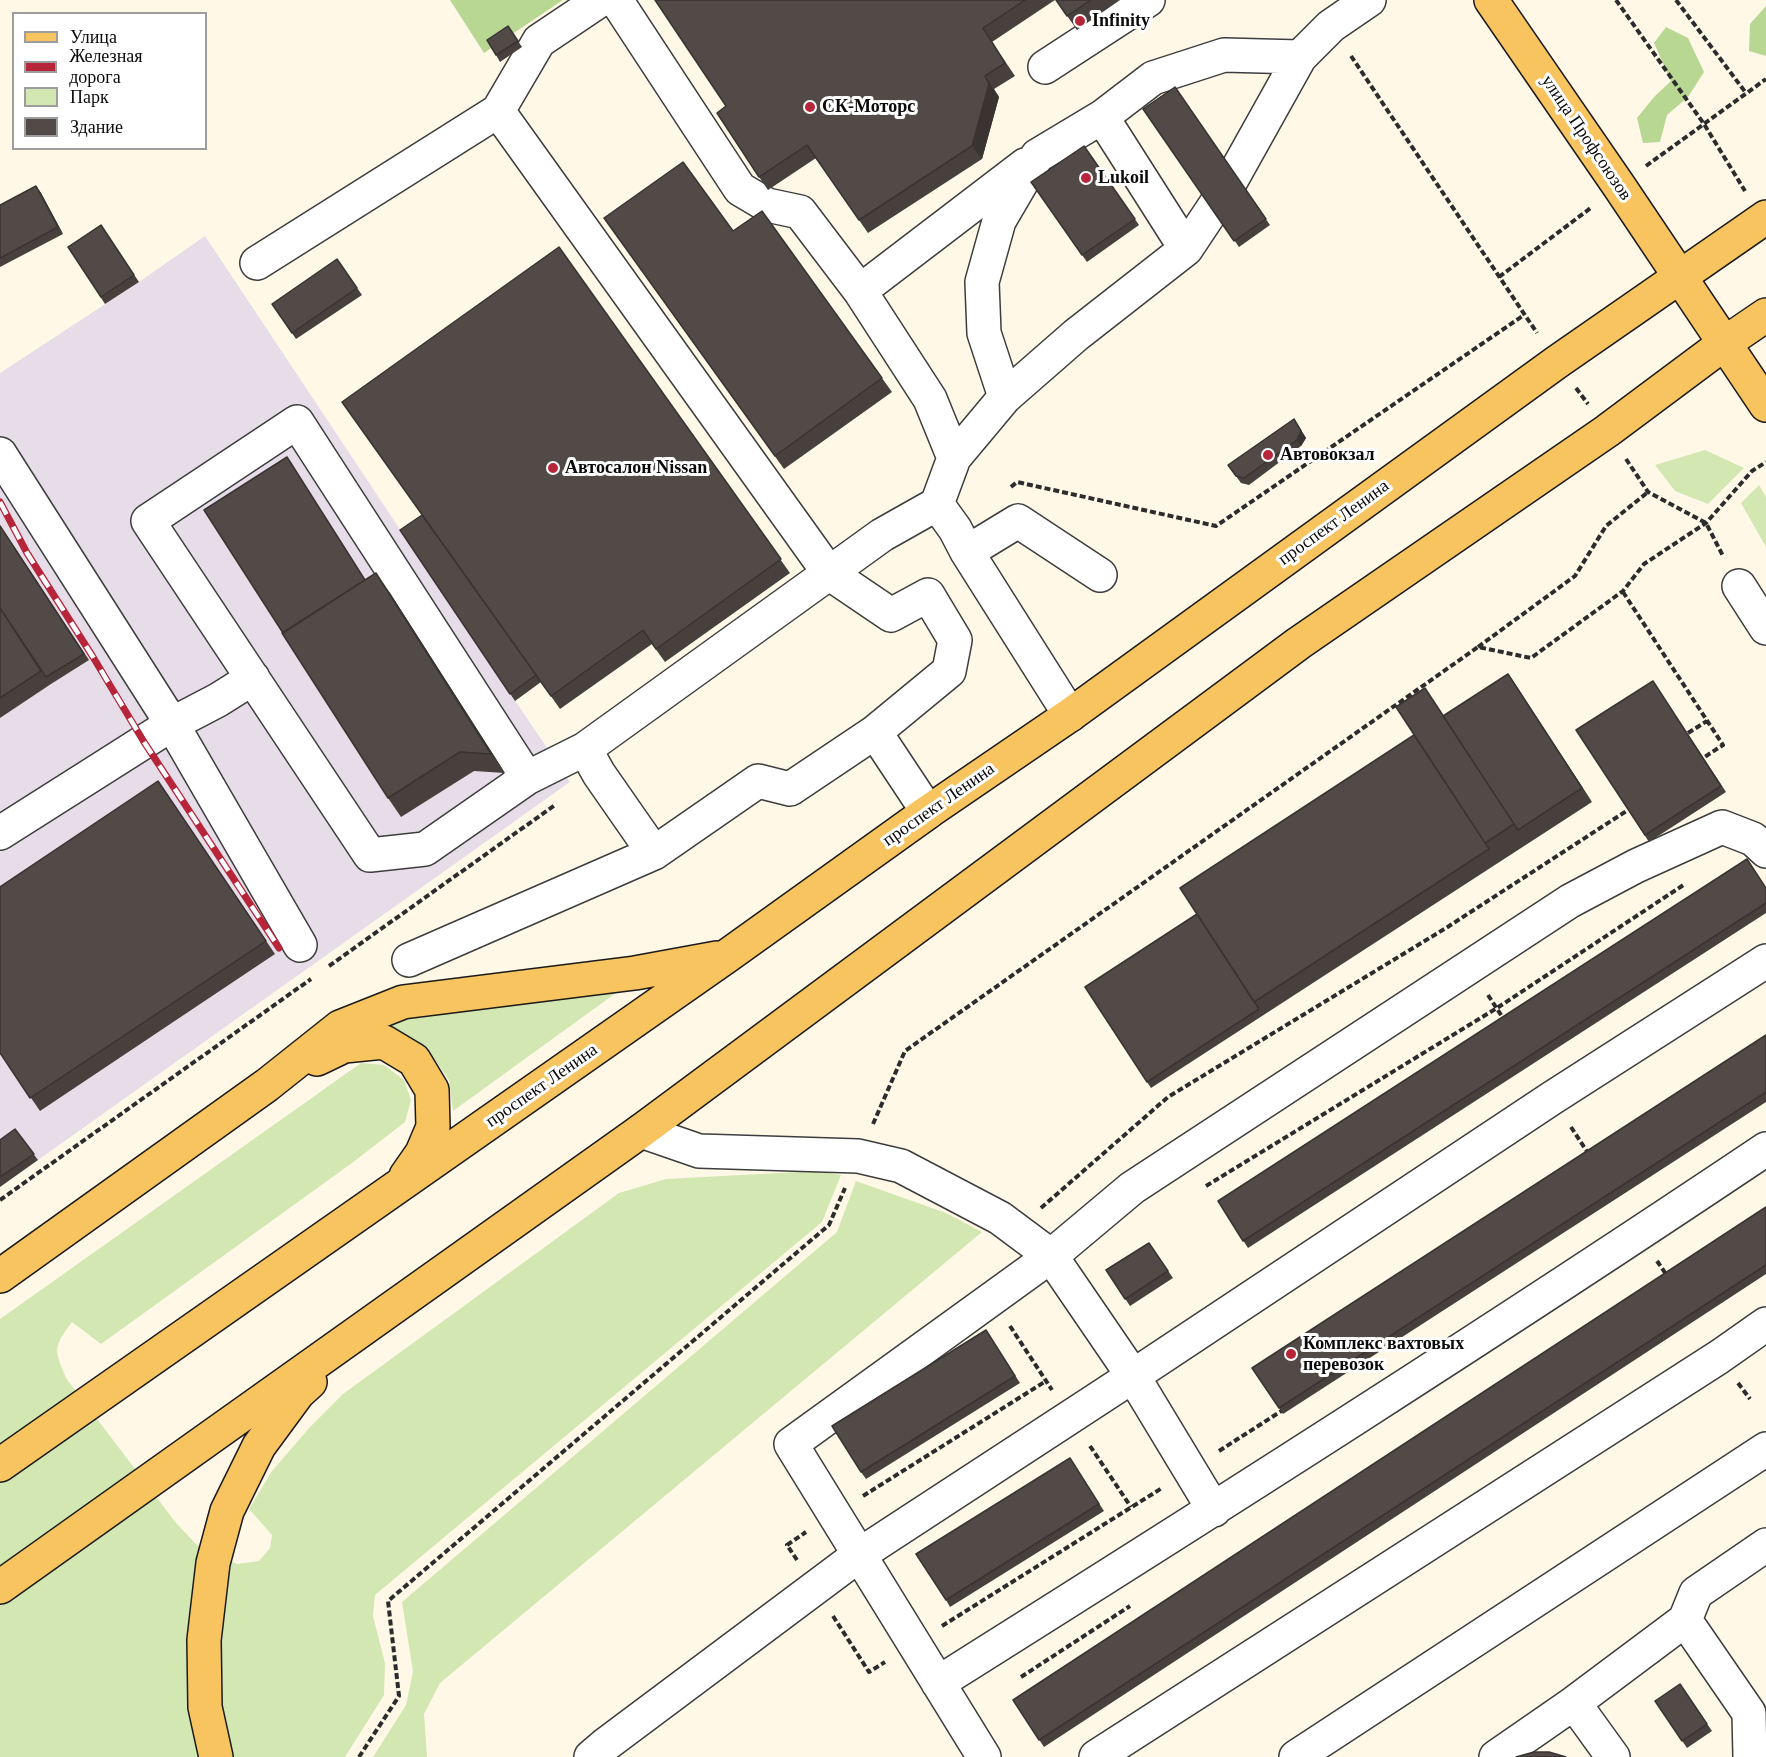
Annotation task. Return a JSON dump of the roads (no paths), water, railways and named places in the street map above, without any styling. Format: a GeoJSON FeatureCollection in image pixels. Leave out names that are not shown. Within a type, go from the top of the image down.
{"type":"FeatureCollection","features":[{"type":"Feature","properties":{"kind":"main road","name":"улица Профсоюзов"},"geometry":{"type":"LineString","coordinates":[[1491,0],[1766,405]]}},
{"type":"Feature","properties":{"kind":"main road","name":"проспект Ленина"},"geometry":{"type":"LineString","coordinates":[[0,1465],[727,956],[928,812],[1070,715],[1557,362],[1764,218]]}},
{"type":"Feature","properties":{"kind":"main road"},"geometry":{"type":"LineString","coordinates":[[0,1587],[641,1131],[1299,643],[1607,431],[1766,315]]}},
{"type":"Feature","properties":{"kind":"main road"},"geometry":{"type":"LineString","coordinates":[[0,1276],[267,1085],[340,1027],[403,1002],[635,973],[727,956]]}},
{"type":"Feature","properties":{"kind":"main road"},"geometry":{"type":"LineString","coordinates":[[267,1085],[344,1046],[384,1042],[414,1060],[432,1090],[433,1127],[422,1153],[397,1188]]}},
{"type":"Feature","properties":{"kind":"main road"},"geometry":{"type":"LineString","coordinates":[[216,1757],[205,1707],[204,1640],[213,1563],[227,1511],[259,1446],[298,1394],[373,1323]]}},
{"type":"Feature","properties":{"kind":"lane"},"geometry":{"type":"LineString","coordinates":[[257,263],[498,111],[539,41],[600,0]]}},
{"type":"Feature","properties":{"kind":"lane"},"geometry":{"type":"LineString","coordinates":[[616,0],[740,189],[767,205],[800,212],[860,291],[930,399],[954,459]]}},
{"type":"Feature","properties":{"kind":"lane"},"geometry":{"type":"LineString","coordinates":[[1045,67],[1148,0]]}},
{"type":"Feature","properties":{"kind":"lane"},"geometry":{"type":"LineString","coordinates":[[527,778],[297,422],[148,521],[370,855],[425,849],[527,778],[592,761],[829,573],[882,535],[937,504],[954,459],[1005,397],[1076,335],[1186,249],[1228,186],[1300,57],[1331,26],[1369,0]]}},
{"type":"Feature","properties":{"kind":"lane"},"geometry":{"type":"LineString","coordinates":[[860,291],[1036,156],[1102,117],[1153,78],[1224,55],[1300,57]]}},
{"type":"Feature","properties":{"kind":"lane"},"geometry":{"type":"LineString","coordinates":[[409,960],[654,853],[758,781],[790,789],[875,732],[949,671],[955,640],[928,595],[891,615],[829,573],[498,111]]}},
{"type":"Feature","properties":{"kind":"lane"},"geometry":{"type":"LineString","coordinates":[[1102,117],[1186,249]]}},
{"type":"Feature","properties":{"kind":"lane"},"geometry":{"type":"LineString","coordinates":[[1005,397],[984,333],[982,282],[999,221],[1036,156]]}},
{"type":"Feature","properties":{"kind":"lane"},"geometry":{"type":"LineString","coordinates":[[0,454],[172,724],[300,945]]}},
{"type":"Feature","properties":{"kind":"lane"},"geometry":{"type":"LineString","coordinates":[[937,504],[955,529],[967,552],[1070,715]]}},
{"type":"Feature","properties":{"kind":"lane"},"geometry":{"type":"LineString","coordinates":[[967,552],[1018,521],[1100,574]]}},
{"type":"Feature","properties":{"kind":"lane"},"geometry":{"type":"LineString","coordinates":[[1739,586],[1766,628]]}},
{"type":"Feature","properties":{"kind":"lane"},"geometry":{"type":"LineString","coordinates":[[0,833],[172,724],[218,700],[252,678]]}},
{"type":"Feature","properties":{"kind":"lane"},"geometry":{"type":"LineString","coordinates":[[875,732],[928,812]]}},
{"type":"Feature","properties":{"kind":"lane"},"geometry":{"type":"LineString","coordinates":[[592,761],[654,853]]}},
{"type":"Feature","properties":{"kind":"lane"},"geometry":{"type":"LineString","coordinates":[[984,1757],[791,1444],[1051,1256],[1132,1188],[1570,901],[1636,866],[1722,827],[1753,839],[1766,851]]}},
{"type":"Feature","properties":{"kind":"lane"},"geometry":{"type":"LineString","coordinates":[[591,1757],[859,1555],[1552,1098],[1766,961]]}},
{"type":"Feature","properties":{"kind":"lane"},"geometry":{"type":"LineString","coordinates":[[641,1131],[699,1151],[858,1156],[901,1166],[1000,1218],[1051,1256],[1133,1376],[1214,1510]]}},
{"type":"Feature","properties":{"kind":"lane"},"geometry":{"type":"LineString","coordinates":[[938,1683],[1214,1510],[1640,1234],[1766,1149]]}},
{"type":"Feature","properties":{"kind":"lane"},"geometry":{"type":"LineString","coordinates":[[1096,1757],[1719,1357],[1766,1324]]}},
{"type":"Feature","properties":{"kind":"lane"},"geometry":{"type":"LineString","coordinates":[[1296,1757],[1766,1449]]}},
{"type":"Feature","properties":{"kind":"lane"},"geometry":{"type":"LineString","coordinates":[[1496,1757],[1574,1703],[1685,1620],[1696,1593],[1766,1545]]}},
{"type":"Feature","properties":{"kind":"lane"},"geometry":{"type":"LineString","coordinates":[[1685,1620],[1749,1713],[1750,1757]]}},
{"type":"Feature","properties":{"kind":"lane"},"geometry":{"type":"LineString","coordinates":[[1574,1703],[1613,1757]]}},
{"type":"Feature","properties":{"kind":"railway"},"geometry":{"type":"LineString","coordinates":[[0,502],[27,553],[144,742],[279,948]]}},
{"type":"Feature","properties":{"kind":"place","name":"Infinity"},"geometry":{"type":"Point","coordinates":[1080,21]}},
{"type":"Feature","properties":{"kind":"place","name":"СК-Моторс"},"geometry":{"type":"Point","coordinates":[810,107]}},
{"type":"Feature","properties":{"kind":"place","name":"Lukoil"},"geometry":{"type":"Point","coordinates":[1086,178]}},
{"type":"Feature","properties":{"kind":"place","name":"Автовокзал"},"geometry":{"type":"Point","coordinates":[1268,455]}},
{"type":"Feature","properties":{"kind":"place","name":"Автосалон Nissan"},"geometry":{"type":"Point","coordinates":[553,468]}},
{"type":"Feature","properties":{"kind":"place","name":"Комплекс вахтовых перевозок"},"geometry":{"type":"Point","coordinates":[1291,1354]}}]}
